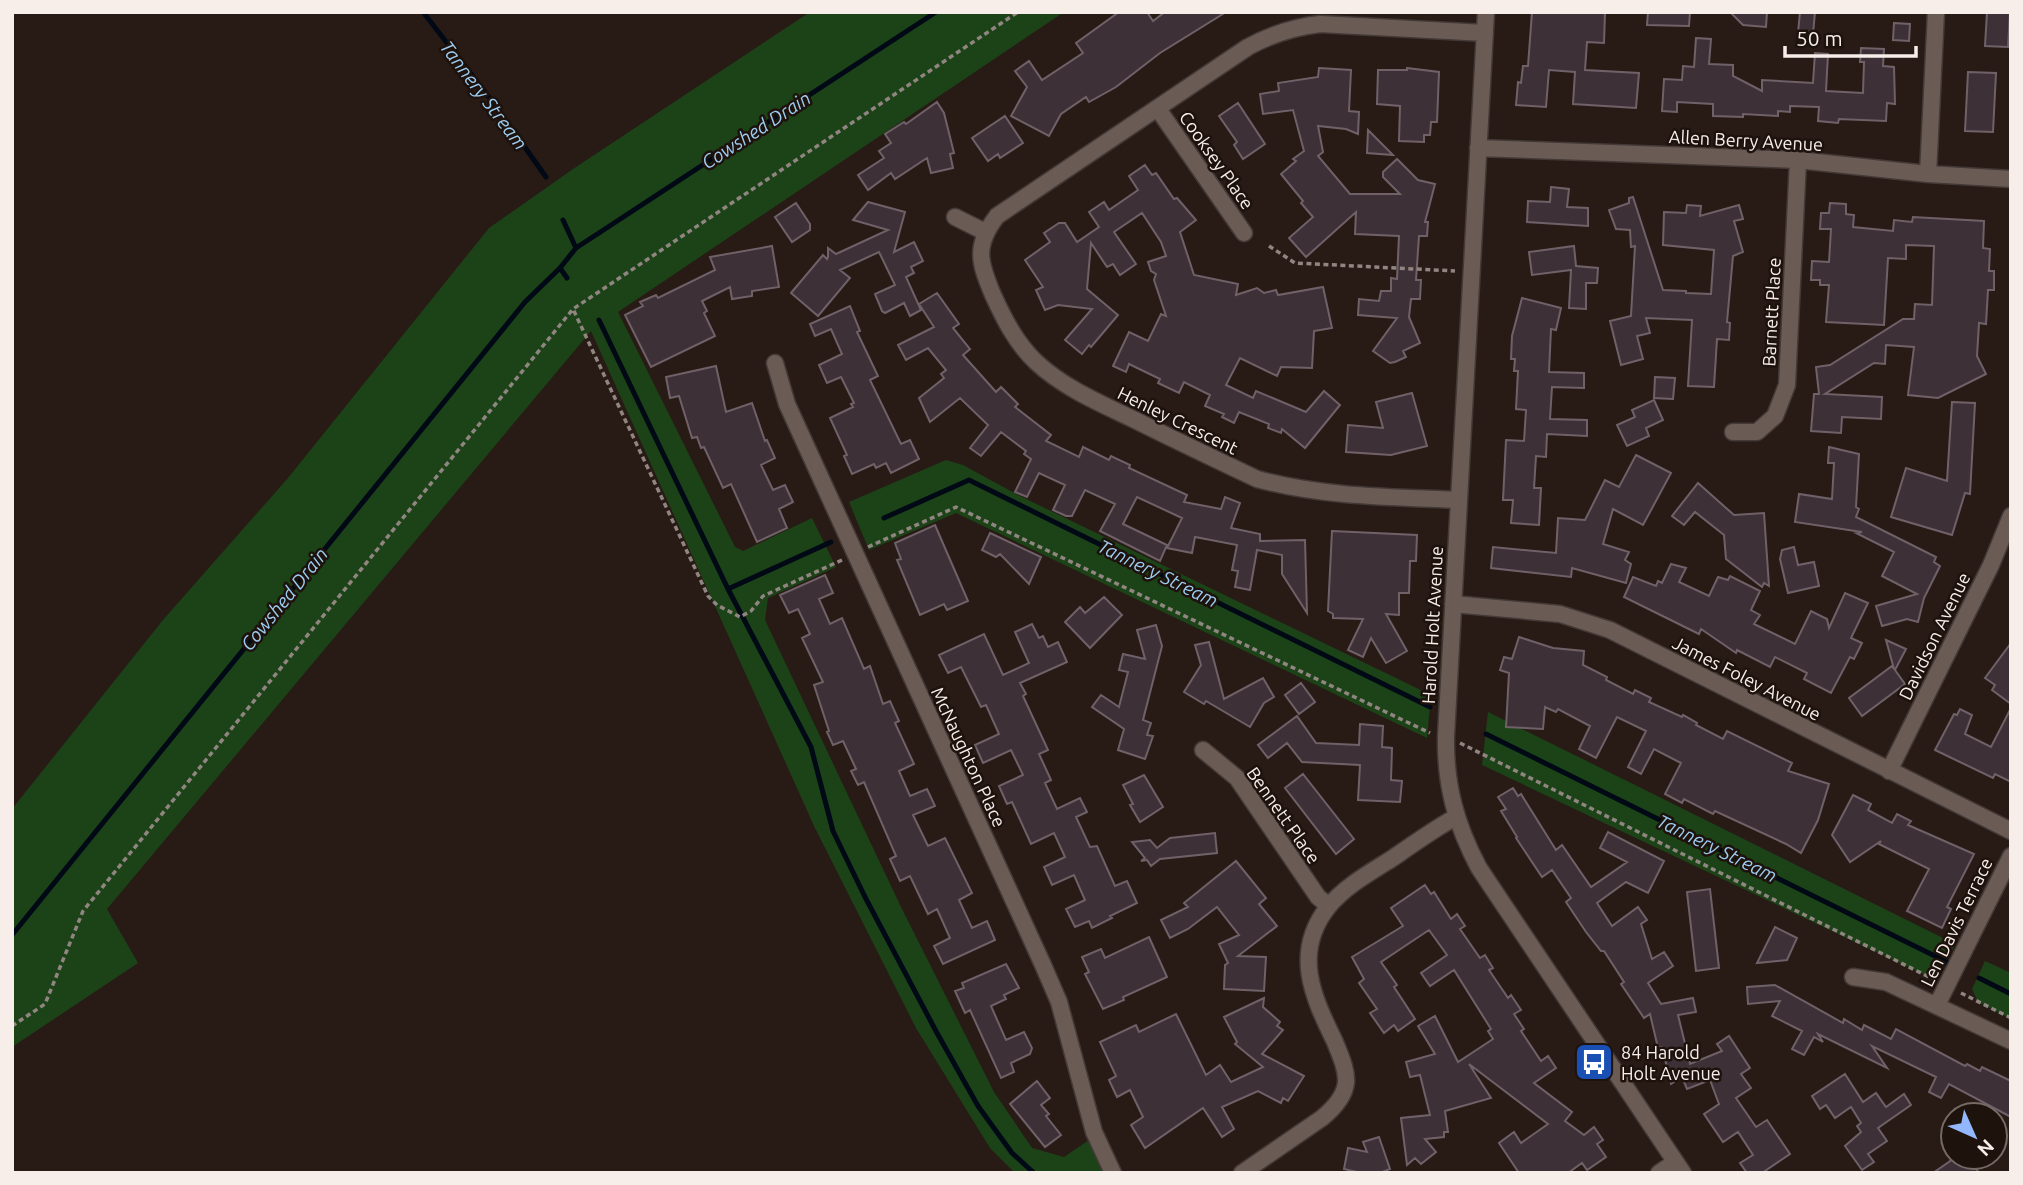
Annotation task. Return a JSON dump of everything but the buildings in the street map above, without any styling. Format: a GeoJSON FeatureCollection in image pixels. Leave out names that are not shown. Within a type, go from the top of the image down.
{"type":"FeatureCollection","features":[{"type":"Feature","properties":{"kind":"street","name":"Harold Holt Avenue"},"geometry":{"type":"LineString","coordinates":[[1486,12],[1458,500],[1447,779],[1465,843],[1485,877],[1679,1167]]}},
{"type":"Feature","properties":{"kind":"street"},"geometry":{"type":"LineString","coordinates":[[1928,174],[1936,12]]}},
{"type":"Feature","properties":{"kind":"street"},"geometry":{"type":"LineString","coordinates":[[956,217],[985,232],[997,216],[1248,47],[1274,33],[1297,26],[1320,24],[1485,33]]}},
{"type":"Feature","properties":{"kind":"street","name":"Cooksey Place"},"geometry":{"type":"LineString","coordinates":[[1158,109],[1244,233]]}},
{"type":"Feature","properties":{"kind":"street","name":"Allen Berry Avenue"},"geometry":{"type":"LineString","coordinates":[[1478,148],[1798,160],[1928,174],[2011,179]]}},
{"type":"Feature","properties":{"kind":"street","name":"Barnett Place"},"geometry":{"type":"LineString","coordinates":[[1733,432],[1757,432],[1775,416],[1787,385],[1798,160]]}},
{"type":"Feature","properties":{"kind":"street","name":"Henley Crescent"},"geometry":{"type":"LineString","coordinates":[[985,232],[981,249],[983,272],[1006,323],[1034,360],[1069,387],[1257,479],[1320,493],[1458,500]]}},
{"type":"Feature","properties":{"kind":"street","name":"McNaughton Place"},"geometry":{"type":"LineString","coordinates":[[775,363],[787,404],[1059,1002],[1094,1132],[1114,1173]]}},
{"type":"Feature","properties":{"kind":"street","name":"Davidson Avenue"},"geometry":{"type":"LineString","coordinates":[[1889,771],[1995,556],[2011,516]]}},
{"type":"Feature","properties":{"kind":"street","name":"James Foley Avenue"},"geometry":{"type":"LineString","coordinates":[[1453,604],[1535,611],[1581,619],[1610,630],[2011,831]]}},
{"type":"Feature","properties":{"kind":"street","name":"Bennett Place"},"geometry":{"type":"LineString","coordinates":[[1203,750],[1237,778],[1318,897],[1329,906]]}},
{"type":"Feature","properties":{"kind":"street"},"geometry":{"type":"LineString","coordinates":[[1241,1173],[1331,1111],[1344,1092],[1346,1082],[1343,1063],[1317,1003],[1308,968],[1313,938],[1329,906],[1361,879],[1456,817]]}},
{"type":"Feature","properties":{"kind":"street","name":"Len Davis Terrace"},"geometry":{"type":"LineString","coordinates":[[1937,1005],[2011,856]]}},
{"type":"Feature","properties":{"kind":"street","name":"Len Davis Terrace"},"geometry":{"type":"LineString","coordinates":[[1853,977],[1886,982],[2011,1041]]}},
{"type":"Feature","properties":{"kind":"street"},"geometry":{"type":"LineString","coordinates":[[1659,1173],[1679,1167]]}},
{"type":"Feature","properties":{"kind":"path"},"geometry":{"type":"LineString","coordinates":[[12,1026],[45,1004],[83,911],[573,309],[1018,12]]}},
{"type":"Feature","properties":{"kind":"path"},"geometry":{"type":"LineString","coordinates":[[1269,246],[1295,263],[1471,272]]}},
{"type":"Feature","properties":{"kind":"path"},"geometry":{"type":"LineString","coordinates":[[573,309],[708,596],[717,605],[740,617],[751,611],[763,596],[837,562]]}},
{"type":"Feature","properties":{"kind":"green space"},"geometry":{"type":"Polygon","coordinates":[[[810,12],[1064,12],[618,312],[735,547],[743,551],[812,518],[836,567],[768,598],[765,620],[900,905],[994,1092],[1032,1148],[1064,1157],[1089,1140],[1104,1173],[1015,1173],[990,1148],[916,1028],[815,828],[591,331],[107,909],[138,963],[12,1047],[12,809],[163,620],[288,478],[489,228],[810,12]]]}},
{"type":"Feature","properties":{"kind":"green space"},"geometry":{"type":"Polygon","coordinates":[[[946,460],[963,465],[1020,496],[1431,695],[1427,738],[956,513],[869,550],[849,502],[946,460]]]}},
{"type":"Feature","properties":{"kind":"green space"},"geometry":{"type":"Polygon","coordinates":[[[1488,712],[1955,944],[1939,975],[1929,977],[1482,765],[1488,712]]]}},
{"type":"Feature","properties":{"kind":"green space"},"geometry":{"type":"Polygon","coordinates":[[[1985,961],[2011,973],[2011,1019],[1978,1002],[1972,989],[1985,961]]]}},
{"type":"Feature","properties":{"kind":"waterway","name":"Tannery Stream"},"geometry":{"type":"LineString","coordinates":[[423,12],[492,101],[546,177]]}},
{"type":"Feature","properties":{"kind":"waterway","name":"Cowshed Drain"},"geometry":{"type":"LineString","coordinates":[[12,935],[525,302],[560,268],[576,248],[936,12]]}},
{"type":"Feature","properties":{"kind":"waterway","name":"Tannery Stream"},"geometry":{"type":"LineString","coordinates":[[563,220],[576,248]]}},
{"type":"Feature","properties":{"kind":"waterway","name":"Tannery Stream"},"geometry":{"type":"LineString","coordinates":[[560,268],[567,278]]}},
{"type":"Feature","properties":{"kind":"waterway"},"geometry":{"type":"LineString","coordinates":[[599,320],[728,589],[811,747],[833,831],[865,897],[978,1106],[1012,1153],[1034,1173]]}},
{"type":"Feature","properties":{"kind":"waterway","name":"Tannery Stream"},"geometry":{"type":"LineString","coordinates":[[884,518],[969,480],[1430,707]]}},
{"type":"Feature","properties":{"kind":"waterway","name":"Tannery Stream"},"geometry":{"type":"LineString","coordinates":[[728,589],[831,542]]}},
{"type":"Feature","properties":{"kind":"waterway","name":"Tannery Stream"},"geometry":{"type":"LineString","coordinates":[[1486,734],[1949,963]]}},
{"type":"Feature","properties":{"kind":"waterway","name":"Tannery Stream"},"geometry":{"type":"LineString","coordinates":[[1979,978],[2011,994]]}},
{"type":"Feature","properties":{"kind":"place","name":"84 Harold Holt Avenue"},"geometry":{"type":"Point","coordinates":[1594,1062]}}]}
